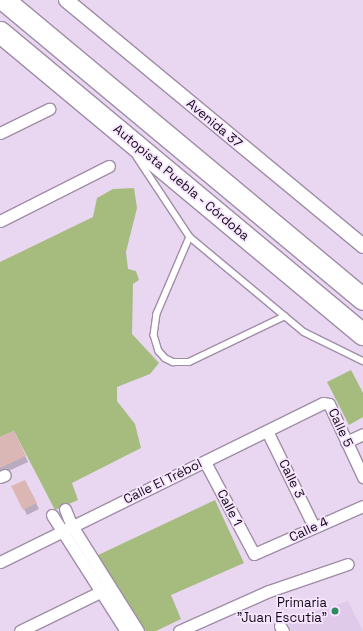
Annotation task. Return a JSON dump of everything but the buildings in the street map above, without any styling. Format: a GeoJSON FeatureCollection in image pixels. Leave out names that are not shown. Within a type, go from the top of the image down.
{"type":"FeatureCollection","features":[{"type":"Feature","properties":{"kind":"highway","name":"Autopista Puebla - Córdoba"},"geometry":{"type":"LineString","coordinates":[[4,0],[363,299]]}},
{"type":"Feature","properties":{"kind":"highway","name":"Autopista Puebla - Córdoba"},"geometry":{"type":"LineString","coordinates":[[0,32],[363,334]]}},
{"type":"Feature","properties":{"kind":"highway"},"geometry":{"type":"LineString","coordinates":[[293,242],[363,280]]}},
{"type":"Feature","properties":{"kind":"street","name":"Avenida 37"},"geometry":{"type":"LineString","coordinates":[[66,0],[363,246]]}},
{"type":"Feature","properties":{"kind":"street"},"geometry":{"type":"LineString","coordinates":[[0,133],[49,109]]}},
{"type":"Feature","properties":{"kind":"street"},"geometry":{"type":"LineString","coordinates":[[0,221],[108,166]]}},
{"type":"Feature","properties":{"kind":"street","name":"Calle El Trébol"},"geometry":{"type":"LineString","coordinates":[[0,562],[326,403]]}},
{"type":"Feature","properties":{"kind":"street","name":"Calle 5"},"geometry":{"type":"LineString","coordinates":[[326,403],[329,404],[363,477]]}},
{"type":"Feature","properties":{"kind":"street","name":"Calle 3"},"geometry":{"type":"LineString","coordinates":[[267,431],[314,527]]}},
{"type":"Feature","properties":{"kind":"street"},"geometry":{"type":"LineString","coordinates":[[346,442],[363,434]]}},
{"type":"Feature","properties":{"kind":"street","name":"Calle 1"},"geometry":{"type":"LineString","coordinates":[[205,462],[254,554]]}},
{"type":"Feature","properties":{"kind":"street","name":"Calle 4"},"geometry":{"type":"LineString","coordinates":[[254,554],[363,506]]}},
{"type":"Feature","properties":{"kind":"street"},"geometry":{"type":"LineString","coordinates":[[65,509],[68,528],[100,592],[125,624],[138,631]]}},
{"type":"Feature","properties":{"kind":"street"},"geometry":{"type":"LineString","coordinates":[[52,515],[68,528],[125,624]]}},
{"type":"Feature","properties":{"kind":"street"},"geometry":{"type":"LineString","coordinates":[[179,631],[269,591],[348,564]]}},
{"type":"Feature","properties":{"kind":"street"},"geometry":{"type":"LineString","coordinates":[[20,631],[100,592]]}},
{"type":"Feature","properties":{"kind":"lane"},"geometry":{"type":"LineString","coordinates":[[120,132],[190,237],[314,339],[363,361]]}},
{"type":"Feature","properties":{"kind":"lane"},"geometry":{"type":"LineString","coordinates":[[190,237],[157,314],[154,335],[159,351],[165,358],[173,362],[188,362],[285,316]]}},
{"type":"Feature","properties":{"kind":"shaded area","name":"Primaria \"Juan Escutia\""},"geometry":{"type":"Polygon","coordinates":[[[348,601],[363,631],[292,631],[286,621],[348,601]]]}},
{"type":"Feature","properties":{"kind":"green space"},"geometry":{"type":"Polygon","coordinates":[[[134,188],[137,208],[126,252],[128,269],[136,271],[139,280],[133,284],[132,334],[159,363],[150,374],[117,387],[117,401],[135,424],[141,448],[72,483],[78,500],[55,510],[14,431],[0,437],[0,262],[93,217],[97,198],[113,189],[134,188]]]}},
{"type":"Feature","properties":{"kind":"green space"},"geometry":{"type":"Polygon","coordinates":[[[351,370],[363,393],[363,417],[349,425],[327,382],[351,370]]]}},
{"type":"Feature","properties":{"kind":"green space"},"geometry":{"type":"Polygon","coordinates":[[[215,500],[244,563],[171,595],[181,619],[156,631],[146,631],[96,556],[215,500]]]}},
{"type":"Feature","properties":{"kind":"place","name":"Primaria \"Juan Escutia\""},"geometry":{"type":"Point","coordinates":[335,611]}}]}
